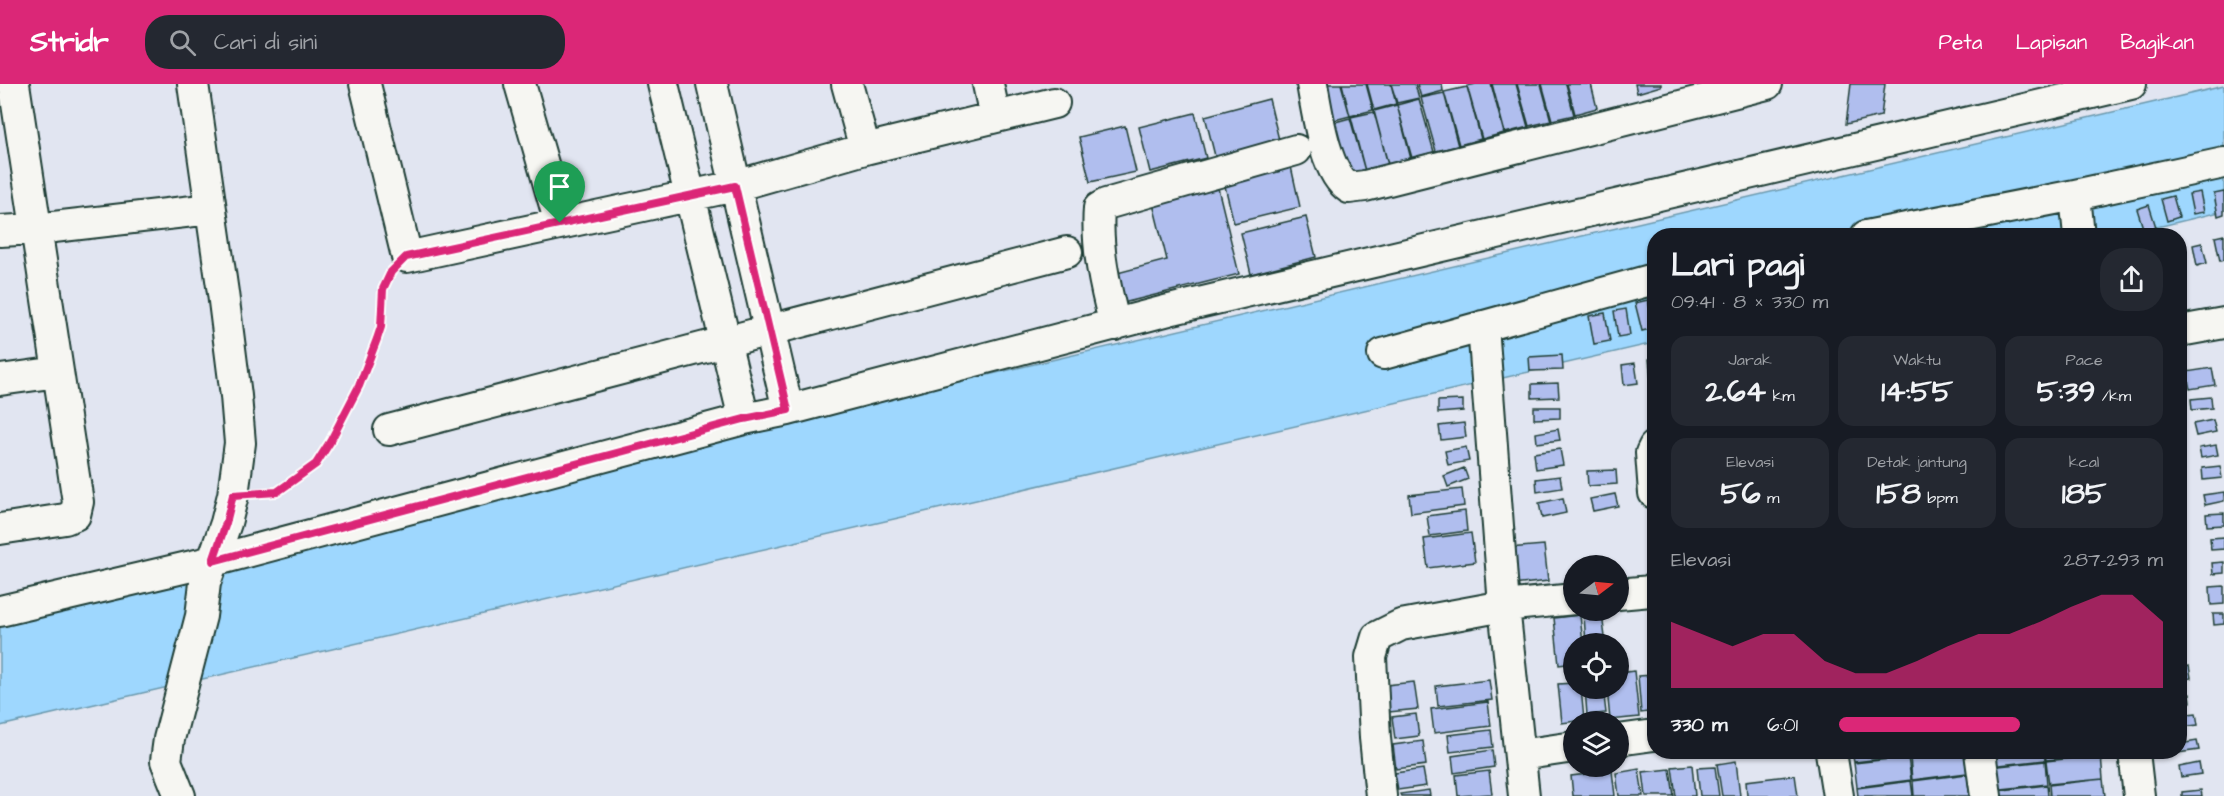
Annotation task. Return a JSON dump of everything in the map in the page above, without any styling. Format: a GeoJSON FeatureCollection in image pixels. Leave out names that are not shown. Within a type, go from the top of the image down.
{"type":"FeatureCollection","features":[{"type":"Feature","properties":{"kind":"street"},"geometry":{"type":"LineString","coordinates":[[0,529],[65,519],[75,515],[78,502],[14,84]]}},
{"type":"Feature","properties":{"kind":"street"},"geometry":{"type":"LineString","coordinates":[[180,796],[166,761],[169,739],[201,616],[209,572],[233,495],[240,443],[236,396],[193,84]]}},
{"type":"Feature","properties":{"kind":"street"},"geometry":{"type":"LineString","coordinates":[[365,84],[406,257],[735,186],[865,149],[1054,104]]}},
{"type":"Feature","properties":{"kind":"street"},"geometry":{"type":"LineString","coordinates":[[520,84],[560,223]]}},
{"type":"Feature","properties":{"kind":"street"},"geometry":{"type":"LineString","coordinates":[[663,84],[744,419]]}},
{"type":"Feature","properties":{"kind":"street"},"geometry":{"type":"LineString","coordinates":[[712,84],[788,410]]}},
{"type":"Feature","properties":{"kind":"street"},"geometry":{"type":"LineString","coordinates":[[847,84],[865,149]]}},
{"type":"Feature","properties":{"kind":"street"},"geometry":{"type":"LineString","coordinates":[[988,84],[995,117]]}},
{"type":"Feature","properties":{"kind":"street"},"geometry":{"type":"LineString","coordinates":[[1312,84],[1323,142],[1339,179],[1349,188],[1760,85]]}},
{"type":"Feature","properties":{"kind":"street"},"geometry":{"type":"LineString","coordinates":[[0,611],[209,572],[744,419],[788,410],[1115,325],[2131,84]]}},
{"type":"Feature","properties":{"kind":"street"},"geometry":{"type":"LineString","coordinates":[[1115,325],[1108,299],[1100,246],[1099,208],[1106,204],[1296,150]]}},
{"type":"Feature","properties":{"kind":"street"},"geometry":{"type":"LineString","coordinates":[[1907,228],[2224,163]]}},
{"type":"Feature","properties":{"kind":"street"},"geometry":{"type":"LineString","coordinates":[[2075,195],[2078,228]]}},
{"type":"Feature","properties":{"kind":"street"},"geometry":{"type":"LineString","coordinates":[[0,231],[211,209]]}},
{"type":"Feature","properties":{"kind":"street"},"geometry":{"type":"LineString","coordinates":[[389,430],[1067,252]]}},
{"type":"Feature","properties":{"kind":"street"},"geometry":{"type":"LineString","coordinates":[[1383,354],[1647,281]]}},
{"type":"Feature","properties":{"kind":"street"},"geometry":{"type":"LineString","coordinates":[[2187,330],[2224,323]]}},
{"type":"Feature","properties":{"kind":"street"},"geometry":{"type":"LineString","coordinates":[[1483,326],[1504,606],[1524,796]]}},
{"type":"Feature","properties":{"kind":"street"},"geometry":{"type":"LineString","coordinates":[[0,380],[58,372]]}},
{"type":"Feature","properties":{"kind":"street"},"geometry":{"type":"LineString","coordinates":[[1629,593],[1647,591]]}},
{"type":"Feature","properties":{"kind":"street"},"geometry":{"type":"LineString","coordinates":[[1381,796],[1375,738],[1371,657],[1377,637],[1401,625],[1504,606],[1563,600]]}},
{"type":"Feature","properties":{"kind":"street"},"geometry":{"type":"LineString","coordinates":[[1629,738],[1647,736]]}},
{"type":"Feature","properties":{"kind":"street"},"geometry":{"type":"LineString","coordinates":[[1520,754],[1563,748]]}},
{"type":"Feature","properties":{"kind":"street"},"geometry":{"type":"LineString","coordinates":[[1832,759],[1838,796]]}},
{"type":"Feature","properties":{"kind":"street"},"geometry":{"type":"LineString","coordinates":[[1981,759],[1986,796]]}},
{"type":"Feature","properties":{"kind":"street"},"geometry":{"type":"LineString","coordinates":[[2135,759],[2139,796]]}},
{"type":"Feature","properties":{"kind":"path"},"geometry":{"type":"LineString","coordinates":[[233,495],[277,492],[316,464],[359,386],[381,327],[383,289],[391,272],[406,257]]}},
{"type":"Feature","properties":{"kind":"water"},"geometry":{"type":"Polygon","coordinates":[[[2224,86],[2224,211],[2153,228],[1647,228],[1647,345],[0,726],[0,606],[2224,86]]]}},
{"type":"Feature","properties":{"kind":"building"},"geometry":{"type":"Polygon","coordinates":[[[1317,84],[1341,84],[1350,116],[1327,122],[1317,84]]]}},
{"type":"Feature","properties":{"kind":"building"},"geometry":{"type":"Polygon","coordinates":[[[1342,84],[1366,84],[1373,110],[1350,116],[1342,84]]]}},
{"type":"Feature","properties":{"kind":"building"},"geometry":{"type":"Polygon","coordinates":[[[1367,84],[1391,84],[1396,104],[1374,110],[1367,84]]]}},
{"type":"Feature","properties":{"kind":"building"},"geometry":{"type":"Polygon","coordinates":[[[1391,84],[1415,84],[1419,98],[1397,103],[1391,84]]]}},
{"type":"Feature","properties":{"kind":"building"},"geometry":{"type":"Polygon","coordinates":[[[1417,84],[1442,84],[1443,91],[1421,97],[1417,84]]]}},
{"type":"Feature","properties":{"kind":"building"},"geometry":{"type":"Polygon","coordinates":[[[1491,84],[1504,133],[1482,139],[1467,86],[1491,84]]]}},
{"type":"Feature","properties":{"kind":"building"},"geometry":{"type":"Polygon","coordinates":[[[1492,84],[1516,84],[1528,127],[1505,133],[1492,84]]]}},
{"type":"Feature","properties":{"kind":"building"},"geometry":{"type":"Polygon","coordinates":[[[1517,84],[1541,84],[1551,121],[1529,126],[1517,84]]]}},
{"type":"Feature","properties":{"kind":"building"},"geometry":{"type":"Polygon","coordinates":[[[1542,84],[1566,84],[1574,115],[1552,120],[1542,84]]]}},
{"type":"Feature","properties":{"kind":"building"},"geometry":{"type":"Polygon","coordinates":[[[1567,84],[1591,84],[1597,108],[1575,114],[1567,84]]]}},
{"type":"Feature","properties":{"kind":"building"},"geometry":{"type":"Polygon","coordinates":[[[1635,84],[1661,84],[1661,86],[1637,93],[1635,84]]]}},
{"type":"Feature","properties":{"kind":"building"},"geometry":{"type":"Polygon","coordinates":[[[1851,84],[1885,84],[1881,116],[1846,124],[1851,84]]]}},
{"type":"Feature","properties":{"kind":"building"},"geometry":{"type":"Polygon","coordinates":[[[1467,87],[1481,139],[1459,145],[1444,92],[1467,87]]]}},
{"type":"Feature","properties":{"kind":"building"},"geometry":{"type":"Polygon","coordinates":[[[1444,93],[1458,146],[1436,151],[1421,98],[1444,93]]]}},
{"type":"Feature","properties":{"kind":"building"},"geometry":{"type":"Polygon","coordinates":[[[1269,99],[1280,144],[1216,160],[1205,116],[1269,99]]]}},
{"type":"Feature","properties":{"kind":"building"},"geometry":{"type":"Polygon","coordinates":[[[1419,99],[1434,152],[1412,158],[1397,105],[1419,99]]]}},
{"type":"Feature","properties":{"kind":"building"},"geometry":{"type":"Polygon","coordinates":[[[1397,105],[1411,159],[1388,164],[1374,111],[1397,105]]]}},
{"type":"Feature","properties":{"kind":"building"},"geometry":{"type":"Polygon","coordinates":[[[1374,112],[1388,165],[1365,171],[1351,117],[1374,112]]]}},
{"type":"Feature","properties":{"kind":"building"},"geometry":{"type":"Polygon","coordinates":[[[1195,113],[1206,158],[1150,172],[1139,127],[1195,113]]]}},
{"type":"Feature","properties":{"kind":"building"},"geometry":{"type":"Polygon","coordinates":[[[1350,118],[1365,171],[1343,177],[1328,124],[1350,118]]]}},
{"type":"Feature","properties":{"kind":"building"},"geometry":{"type":"Polygon","coordinates":[[[1125,126],[1136,172],[1090,182],[1079,137],[1125,126]]]}},
{"type":"Feature","properties":{"kind":"building"},"geometry":{"type":"Polygon","coordinates":[[[1290,162],[1300,207],[1234,223],[1223,178],[1290,162]]]}},
{"type":"Feature","properties":{"kind":"building"},"geometry":{"type":"Polygon","coordinates":[[[1217,184],[1239,274],[1111,306],[1106,276],[1167,260],[1152,200],[1217,184]]]}},
{"type":"Feature","properties":{"kind":"building"},"geometry":{"type":"Polygon","coordinates":[[[2200,192],[2204,212],[2193,214],[2189,194],[2200,192]]]}},
{"type":"Feature","properties":{"kind":"building"},"geometry":{"type":"Polygon","coordinates":[[[2224,192],[2224,214],[2218,216],[2214,194],[2224,192]]]}},
{"type":"Feature","properties":{"kind":"building"},"geometry":{"type":"Polygon","coordinates":[[[2173,196],[2179,217],[2167,221],[2161,199],[2173,196]]]}},
{"type":"Feature","properties":{"kind":"building"},"geometry":{"type":"Polygon","coordinates":[[[2149,205],[2156,227],[2143,228],[2137,209],[2149,205]]]}},
{"type":"Feature","properties":{"kind":"building"},"geometry":{"type":"Polygon","coordinates":[[[1306,217],[1316,257],[1251,274],[1241,233],[1306,217]]]}},
{"type":"Feature","properties":{"kind":"building"},"geometry":{"type":"Polygon","coordinates":[[[2224,235],[2224,260],[2220,261],[2215,237],[2224,235]]]}},
{"type":"Feature","properties":{"kind":"building"},"geometry":{"type":"Polygon","coordinates":[[[2202,243],[2207,263],[2197,266],[2193,245],[2202,243]]]}},
{"type":"Feature","properties":{"kind":"building"},"geometry":{"type":"Polygon","coordinates":[[[1647,300],[1647,330],[1642,331],[1635,303],[1647,300]]]}},
{"type":"Feature","properties":{"kind":"building"},"geometry":{"type":"Polygon","coordinates":[[[1626,309],[1630,335],[1618,337],[1614,311],[1626,309]]]}},
{"type":"Feature","properties":{"kind":"building"},"geometry":{"type":"Polygon","coordinates":[[[1605,313],[1610,341],[1594,344],[1589,316],[1605,313]]]}},
{"type":"Feature","properties":{"kind":"building"},"geometry":{"type":"Polygon","coordinates":[[[1562,355],[1563,370],[1530,371],[1529,357],[1562,355]]]}},
{"type":"Feature","properties":{"kind":"building"},"geometry":{"type":"Polygon","coordinates":[[[1635,363],[1638,383],[1624,385],[1622,365],[1635,363]]]}},
{"type":"Feature","properties":{"kind":"building"},"geometry":{"type":"Polygon","coordinates":[[[2212,368],[2215,385],[2190,389],[2187,372],[2212,368]]]}},
{"type":"Feature","properties":{"kind":"building"},"geometry":{"type":"Polygon","coordinates":[[[1558,383],[1559,397],[1532,398],[1532,384],[1558,383]]]}},
{"type":"Feature","properties":{"kind":"building"},"geometry":{"type":"Polygon","coordinates":[[[2211,397],[2212,408],[2192,410],[2191,399],[2211,397]]]}},
{"type":"Feature","properties":{"kind":"building"},"geometry":{"type":"Polygon","coordinates":[[[1463,400],[1463,411],[1438,413],[1438,401],[1463,400]]]}},
{"type":"Feature","properties":{"kind":"building"},"geometry":{"type":"Polygon","coordinates":[[[1534,407],[1560,407],[1560,418],[1534,419],[1534,407]]]}},
{"type":"Feature","properties":{"kind":"building"},"geometry":{"type":"Polygon","coordinates":[[[2213,420],[2216,432],[2196,436],[2193,424],[2213,420]]]}},
{"type":"Feature","properties":{"kind":"building"},"geometry":{"type":"Polygon","coordinates":[[[1464,423],[1466,437],[1441,440],[1439,426],[1464,423]]]}},
{"type":"Feature","properties":{"kind":"building"},"geometry":{"type":"Polygon","coordinates":[[[1558,429],[1560,440],[1537,443],[1536,433],[1558,429]]]}},
{"type":"Feature","properties":{"kind":"building"},"geometry":{"type":"Polygon","coordinates":[[[2216,445],[2218,455],[2201,458],[2199,448],[2216,445]]]}},
{"type":"Feature","properties":{"kind":"building"},"geometry":{"type":"Polygon","coordinates":[[[1466,447],[1469,461],[1448,465],[1445,451],[1466,447]]]}},
{"type":"Feature","properties":{"kind":"building"},"geometry":{"type":"Polygon","coordinates":[[[1560,449],[1563,465],[1536,469],[1534,453],[1560,449]]]}},
{"type":"Feature","properties":{"kind":"building"},"geometry":{"type":"Polygon","coordinates":[[[2220,466],[2222,478],[2203,480],[2202,468],[2220,466]]]}},
{"type":"Feature","properties":{"kind":"building"},"geometry":{"type":"Polygon","coordinates":[[[1464,468],[1468,479],[1448,487],[1444,476],[1464,468]]]}},
{"type":"Feature","properties":{"kind":"building"},"geometry":{"type":"Polygon","coordinates":[[[1616,470],[1617,484],[1588,486],[1587,471],[1616,470]]]}},
{"type":"Feature","properties":{"kind":"building"},"geometry":{"type":"Polygon","coordinates":[[[1560,476],[1562,488],[1537,492],[1536,479],[1560,476]]]}},
{"type":"Feature","properties":{"kind":"building"},"geometry":{"type":"Polygon","coordinates":[[[1462,489],[1464,506],[1411,513],[1409,495],[1462,489]]]}},
{"type":"Feature","properties":{"kind":"building"},"geometry":{"type":"Polygon","coordinates":[[[2224,492],[2224,501],[2205,505],[2203,495],[2224,492]]]}},
{"type":"Feature","properties":{"kind":"building"},"geometry":{"type":"Polygon","coordinates":[[[1615,494],[1618,506],[1593,511],[1590,499],[1615,494]]]}},
{"type":"Feature","properties":{"kind":"building"},"geometry":{"type":"Polygon","coordinates":[[[1563,498],[1566,513],[1542,518],[1539,503],[1563,498]]]}},
{"type":"Feature","properties":{"kind":"building"},"geometry":{"type":"Polygon","coordinates":[[[1465,511],[1467,531],[1430,536],[1427,516],[1465,511]]]}},
{"type":"Feature","properties":{"kind":"building"},"geometry":{"type":"Polygon","coordinates":[[[2224,513],[2224,525],[2207,526],[2206,514],[2224,513]]]}},
{"type":"Feature","properties":{"kind":"building"},"geometry":{"type":"Polygon","coordinates":[[[1471,533],[1475,562],[1428,568],[1424,539],[1471,533]]]}},
{"type":"Feature","properties":{"kind":"building"},"geometry":{"type":"Polygon","coordinates":[[[2224,537],[2224,549],[2211,550],[2210,538],[2224,537]]]}},
{"type":"Feature","properties":{"kind":"building"},"geometry":{"type":"Polygon","coordinates":[[[1544,545],[1548,581],[1512,585],[1508,548],[1544,545]]]}},
{"type":"Feature","properties":{"kind":"building"},"geometry":{"type":"Polygon","coordinates":[[[2224,562],[2224,573],[2213,574],[2212,563],[2224,562]]]}},
{"type":"Feature","properties":{"kind":"building"},"geometry":{"type":"Polygon","coordinates":[[[2224,586],[2224,604],[2211,605],[2210,587],[2224,586]]]}},
{"type":"Feature","properties":{"kind":"building"},"geometry":{"type":"Polygon","coordinates":[[[2213,614],[2224,614],[2224,624],[2214,625],[2213,614]]]}},
{"type":"Feature","properties":{"kind":"building"},"geometry":{"type":"Polygon","coordinates":[[[1563,617],[1563,621],[1581,621],[1582,633],[1563,633],[1563,664],[1559,665],[1554,618],[1563,617]]]}},
{"type":"Feature","properties":{"kind":"building"},"geometry":{"type":"Polygon","coordinates":[[[1584,621],[1603,621],[1604,633],[1585,633],[1584,621]]]}},
{"type":"Feature","properties":{"kind":"building"},"geometry":{"type":"Polygon","coordinates":[[[2187,666],[2189,666],[2191,678],[2187,679],[2187,666]]]}},
{"type":"Feature","properties":{"kind":"building"},"geometry":{"type":"Polygon","coordinates":[[[1634,671],[1639,717],[1629,718],[1629,711],[1609,711],[1608,699],[1629,699],[1629,672],[1634,671]]]}},
{"type":"Feature","properties":{"kind":"building"},"geometry":{"type":"Polygon","coordinates":[[[1647,675],[1647,712],[1641,713],[1638,676],[1647,675]]]}},
{"type":"Feature","properties":{"kind":"building"},"geometry":{"type":"Polygon","coordinates":[[[1489,680],[1492,700],[1438,706],[1436,686],[1489,680]]]}},
{"type":"Feature","properties":{"kind":"building"},"geometry":{"type":"Polygon","coordinates":[[[1414,682],[1418,709],[1389,712],[1386,685],[1414,682]]]}},
{"type":"Feature","properties":{"kind":"building"},"geometry":{"type":"Polygon","coordinates":[[[1558,684],[1563,684],[1563,699],[1582,699],[1583,711],[1563,711],[1562,723],[1558,684]]]}},
{"type":"Feature","properties":{"kind":"building"},"geometry":{"type":"Polygon","coordinates":[[[2187,694],[2190,694],[2191,702],[2187,703],[2187,694]]]}},
{"type":"Feature","properties":{"kind":"building"},"geometry":{"type":"Polygon","coordinates":[[[1586,699],[1604,699],[1606,711],[1587,711],[1586,699]]]}},
{"type":"Feature","properties":{"kind":"building"},"geometry":{"type":"Polygon","coordinates":[[[1488,702],[1491,726],[1434,733],[1431,709],[1488,702]]]}},
{"type":"Feature","properties":{"kind":"building"},"geometry":{"type":"Polygon","coordinates":[[[2196,713],[2198,725],[2187,726],[2187,714],[2196,713]]]}},
{"type":"Feature","properties":{"kind":"building"},"geometry":{"type":"Polygon","coordinates":[[[1416,714],[1419,736],[1395,739],[1392,717],[1416,714]]]}},
{"type":"Feature","properties":{"kind":"building"},"geometry":{"type":"Polygon","coordinates":[[[1491,730],[1493,747],[1450,752],[1448,735],[1491,730]]]}},
{"type":"Feature","properties":{"kind":"building"},"geometry":{"type":"Polygon","coordinates":[[[1423,741],[1426,765],[1396,769],[1393,745],[1423,741]]]}},
{"type":"Feature","properties":{"kind":"building"},"geometry":{"type":"Polygon","coordinates":[[[2197,741],[2199,750],[2187,752],[2187,743],[2197,741]]]}},
{"type":"Feature","properties":{"kind":"building"},"geometry":{"type":"Polygon","coordinates":[[[1492,750],[1494,767],[1454,773],[1452,756],[1492,750]]]}},
{"type":"Feature","properties":{"kind":"building"},"geometry":{"type":"Polygon","coordinates":[[[1853,759],[1881,759],[1854,762],[1853,759]]]}},
{"type":"Feature","properties":{"kind":"building"},"geometry":{"type":"Polygon","coordinates":[[[1908,759],[1911,780],[1857,787],[1854,763],[1908,759]]]}},
{"type":"Feature","properties":{"kind":"building"},"geometry":{"type":"Polygon","coordinates":[[[1910,759],[1965,759],[1967,773],[1912,780],[1910,759]]]}},
{"type":"Feature","properties":{"kind":"building"},"geometry":{"type":"Polygon","coordinates":[[[1990,759],[2045,760],[1990,766],[1990,759]]]}},
{"type":"Feature","properties":{"kind":"building"},"geometry":{"type":"Polygon","coordinates":[[[2101,759],[2103,779],[2049,784],[2046,761],[2101,759]]]}},
{"type":"Feature","properties":{"kind":"building"},"geometry":{"type":"Polygon","coordinates":[[[1736,761],[1740,796],[1722,796],[1717,764],[1736,761]]]}},
{"type":"Feature","properties":{"kind":"building"},"geometry":{"type":"Polygon","coordinates":[[[2045,761],[2047,784],[1992,790],[1990,767],[2045,761]]]}},
{"type":"Feature","properties":{"kind":"building"},"geometry":{"type":"Polygon","coordinates":[[[2199,763],[2201,774],[2181,777],[2179,767],[2199,763]]]}},
{"type":"Feature","properties":{"kind":"building"},"geometry":{"type":"Polygon","coordinates":[[[1692,765],[1695,796],[1676,796],[1672,767],[1692,765]]]}},
{"type":"Feature","properties":{"kind":"building"},"geometry":{"type":"Polygon","coordinates":[[[1715,767],[1719,796],[1700,796],[1697,768],[1715,767]]]}},
{"type":"Feature","properties":{"kind":"building"},"geometry":{"type":"Polygon","coordinates":[[[1423,769],[1426,786],[1398,790],[1395,773],[1423,769]]]}},
{"type":"Feature","properties":{"kind":"building"},"geometry":{"type":"Polygon","coordinates":[[[1639,769],[1643,796],[1619,796],[1617,777],[1629,777],[1629,771],[1639,769]]]}},
{"type":"Feature","properties":{"kind":"building"},"geometry":{"type":"Polygon","coordinates":[[[1670,769],[1674,796],[1646,796],[1643,772],[1670,769]]]}},
{"type":"Feature","properties":{"kind":"building"},"geometry":{"type":"Polygon","coordinates":[[[1489,771],[1492,794],[1458,796],[1456,775],[1489,771]]]}},
{"type":"Feature","properties":{"kind":"building"},"geometry":{"type":"Polygon","coordinates":[[[1967,774],[1970,796],[1914,796],[1913,781],[1967,774]]]}},
{"type":"Feature","properties":{"kind":"building"},"geometry":{"type":"Polygon","coordinates":[[[1795,775],[1798,796],[1747,796],[1746,781],[1795,775]]]}},
{"type":"Feature","properties":{"kind":"building"},"geometry":{"type":"Polygon","coordinates":[[[1571,777],[1613,777],[1615,796],[1573,796],[1571,777]]]}},
{"type":"Feature","properties":{"kind":"building"},"geometry":{"type":"Polygon","coordinates":[[[2103,779],[2105,796],[2050,796],[2049,785],[2103,779]]]}},
{"type":"Feature","properties":{"kind":"building"},"geometry":{"type":"Polygon","coordinates":[[[1911,781],[1913,796],[1858,796],[1857,788],[1911,781]]]}},
{"type":"Feature","properties":{"kind":"building"},"geometry":{"type":"Polygon","coordinates":[[[2047,785],[2048,796],[1993,796],[1993,791],[2047,785]]]}},
{"type":"Feature","properties":{"kind":"building"},"geometry":{"type":"Polygon","coordinates":[[[1429,790],[1430,796],[1401,796],[1400,794],[1429,790]]]}},
{"type":"Feature","properties":{"kind":"building"},"geometry":{"type":"Polygon","coordinates":[[[2201,790],[2202,796],[2182,796],[2182,792],[2201,790]]]}},
{"type":"Feature","properties":{"kind":"route"},"geometry":{"type":"LineString","coordinates":[[735,186],[788,410],[744,419],[213,561],[233,495],[277,492],[316,464],[330,442],[359,386],[377,339],[381,327],[383,289],[391,272],[406,257],[560,223],[735,186]]}}]}
